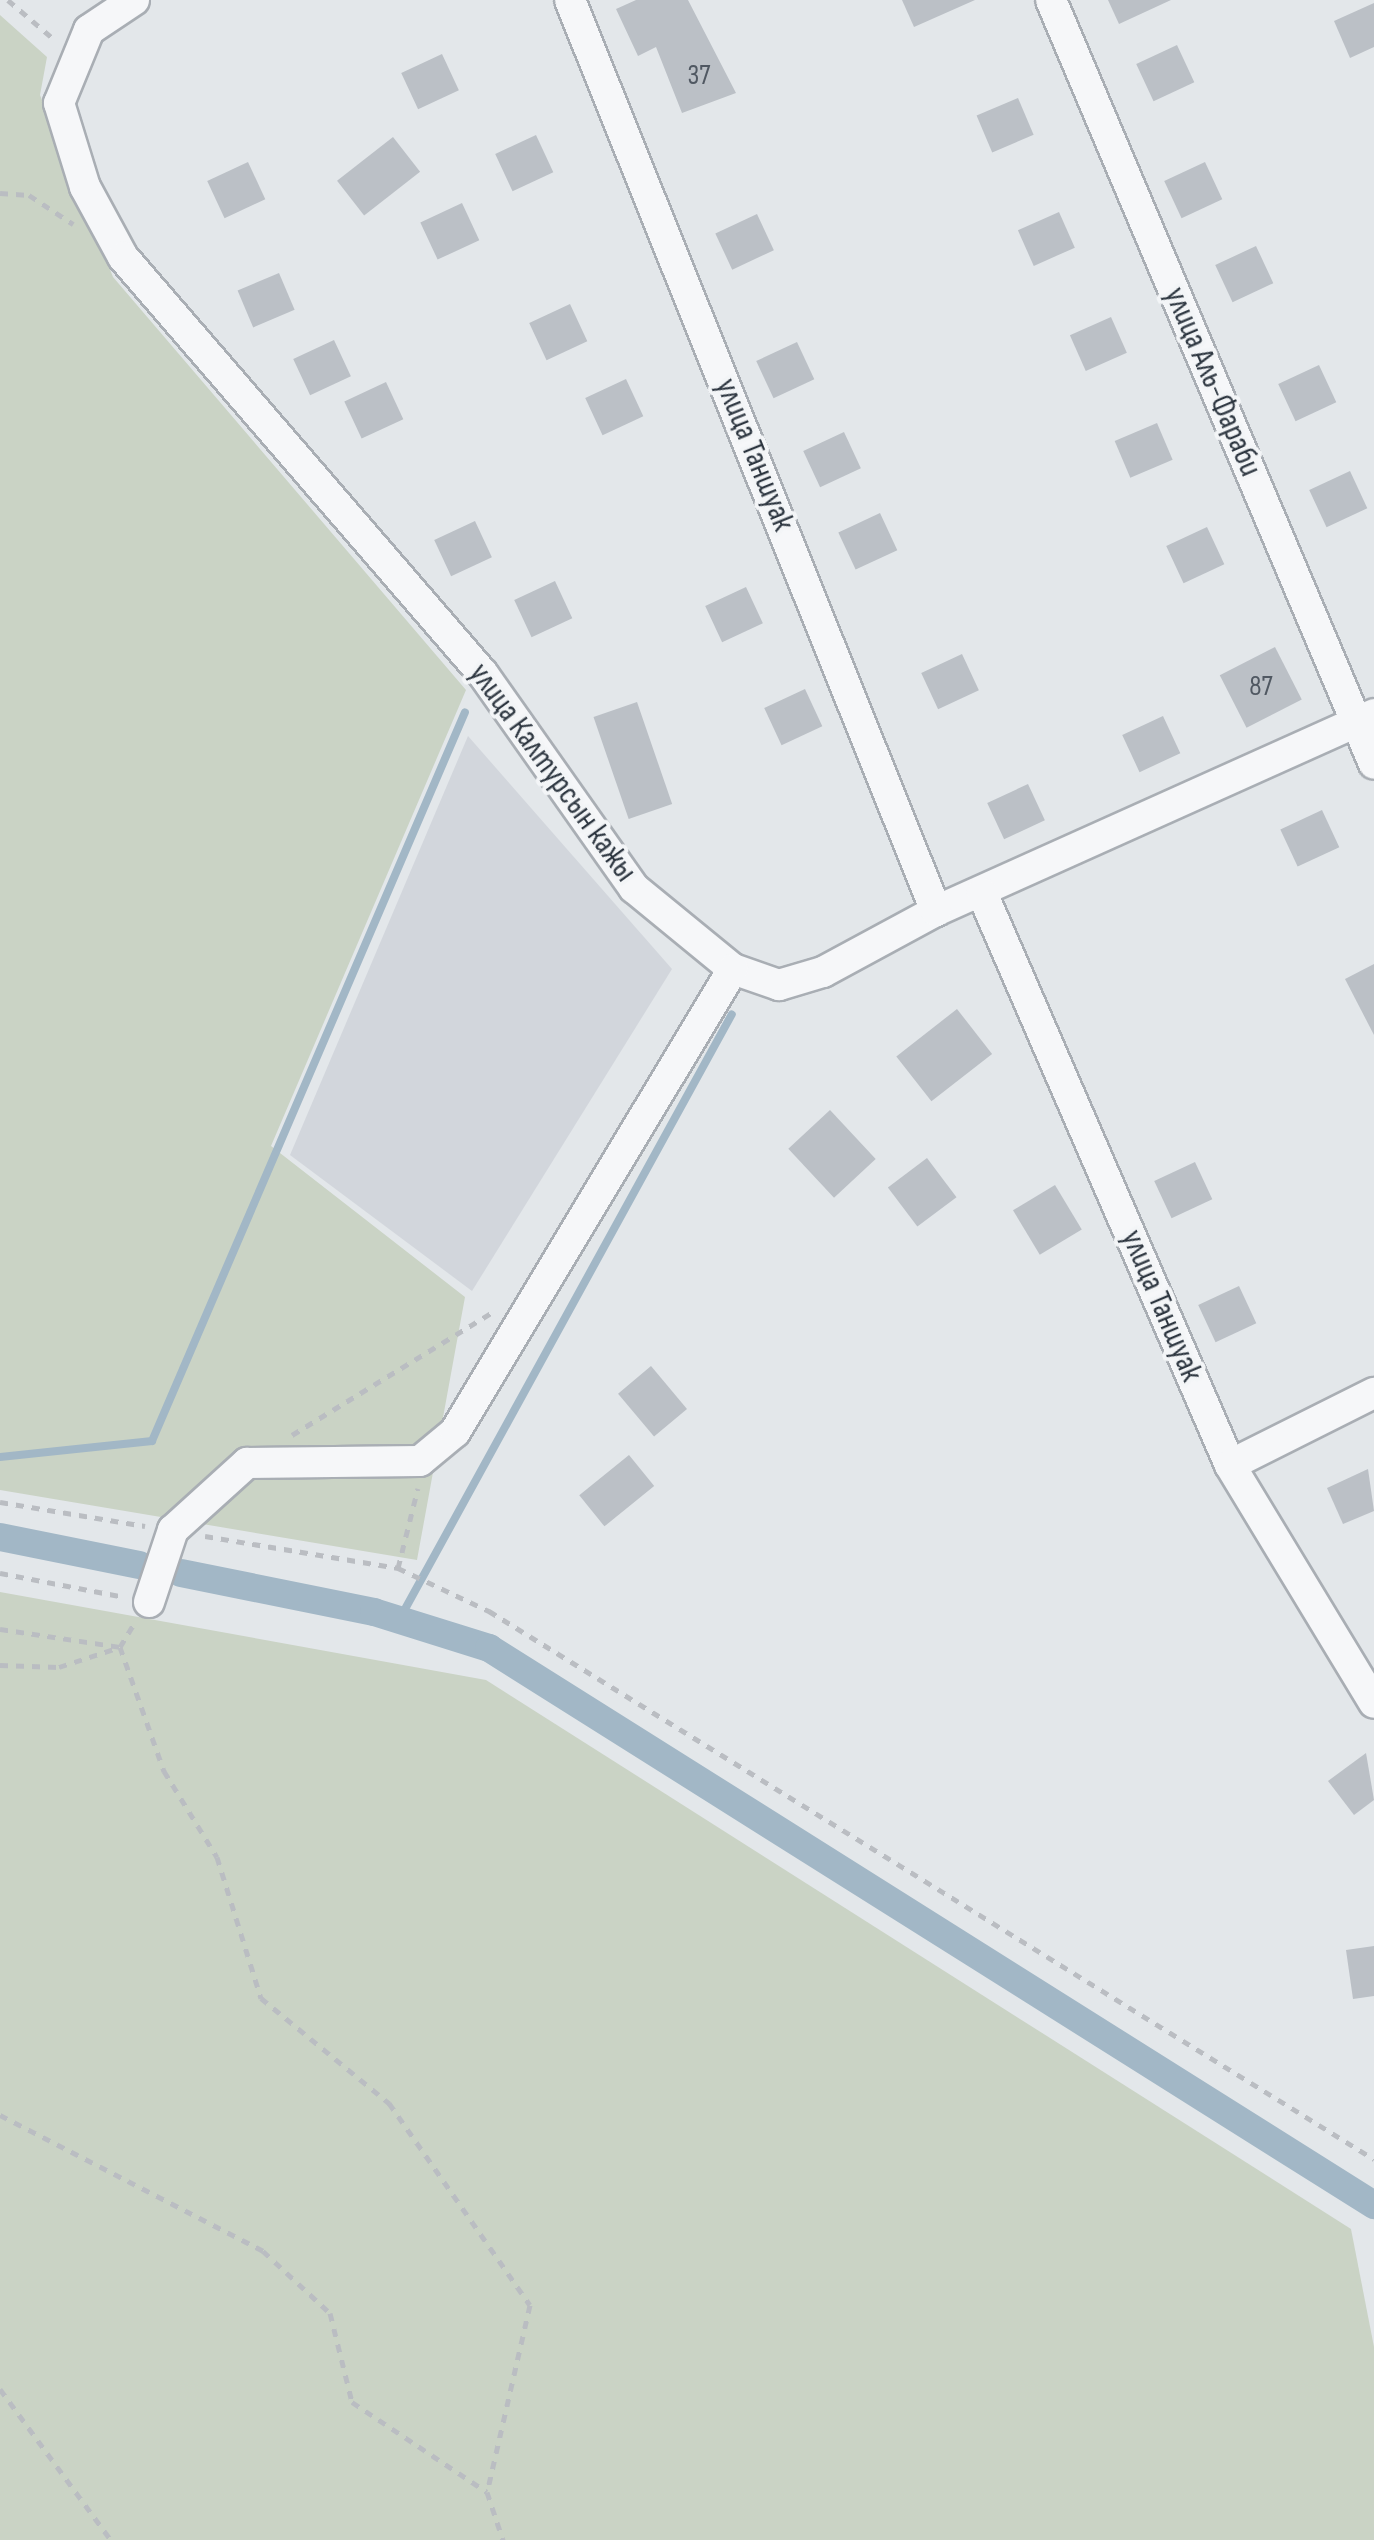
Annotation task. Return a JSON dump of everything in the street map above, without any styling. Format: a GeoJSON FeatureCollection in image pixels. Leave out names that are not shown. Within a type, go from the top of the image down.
{"type":"FeatureCollection","features":[{"type":"Feature","properties":{"kind":"street","name":"улица Калтурсын кажы"},"geometry":{"type":"LineString","coordinates":[[134,0],[89,30],[58,104],[86,187],[123,257],[483,674],[634,888],[732,969],[779,985],[1365,718]]}},
{"type":"Feature","properties":{"kind":"street","name":"улица Таншуак"},"geometry":{"type":"LineString","coordinates":[[570,0],[936,911]]}},
{"type":"Feature","properties":{"kind":"street","name":"улица Аль-Фараби"},"geometry":{"type":"LineString","coordinates":[[1051,0],[1365,718],[1374,764]]}},
{"type":"Feature","properties":{"kind":"street","name":"улица Таншуак"},"geometry":{"type":"LineString","coordinates":[[982,892],[1230,1465],[1374,1703]]}},
{"type":"Feature","properties":{"kind":"street"},"geometry":{"type":"LineString","coordinates":[[149,1602],[173,1530],[247,1462],[420,1460],[454,1432],[732,969]]}},
{"type":"Feature","properties":{"kind":"street"},"geometry":{"type":"LineString","coordinates":[[1230,1465],[1374,1394]]}},
{"type":"Feature","properties":{"kind":"path"},"geometry":{"type":"LineString","coordinates":[[8,0],[77,60]]}},
{"type":"Feature","properties":{"kind":"path"},"geometry":{"type":"LineString","coordinates":[[0,193],[29,195],[123,257]]}},
{"type":"Feature","properties":{"kind":"path"},"geometry":{"type":"LineString","coordinates":[[247,1462],[494,1310],[530,1306]]}},
{"type":"Feature","properties":{"kind":"path"},"geometry":{"type":"LineString","coordinates":[[398,1568],[420,1460]]}},
{"type":"Feature","properties":{"kind":"path"},"geometry":{"type":"LineString","coordinates":[[0,1573],[149,1602],[120,1647],[58,1667],[0,1664]]}},
{"type":"Feature","properties":{"kind":"path"},"geometry":{"type":"LineString","coordinates":[[410,1573],[1374,2159]]}},
{"type":"Feature","properties":{"kind":"path"},"geometry":{"type":"LineString","coordinates":[[0,1629],[120,1647]]}},
{"type":"Feature","properties":{"kind":"path"},"geometry":{"type":"LineString","coordinates":[[120,1647],[164,1771],[217,1857],[261,1998],[389,2102],[530,2304],[487,2492],[503,2540]]}},
{"type":"Feature","properties":{"kind":"path"},"geometry":{"type":"LineString","coordinates":[[0,2115],[263,2251],[330,2312],[352,2402],[487,2492]]}},
{"type":"Feature","properties":{"kind":"path"},"geometry":{"type":"LineString","coordinates":[[0,2389],[111,2540]]}},
{"type":"Feature","properties":{"kind":"shaded area"},"geometry":{"type":"Polygon","coordinates":[[[468,736],[672,969],[472,1291],[290,1155],[468,736]]]}},
{"type":"Feature","properties":{"kind":"green space"},"geometry":{"type":"Polygon","coordinates":[[[0,15],[47,57],[40,95],[113,277],[466,690],[271,1146],[465,1297],[417,1560],[0,1490],[0,15]]]}},
{"type":"Feature","properties":{"kind":"green space"},"geometry":{"type":"Polygon","coordinates":[[[0,1592],[486,1680],[1351,2229],[1374,2347],[1374,2540],[0,2540],[0,1592]]]}},
{"type":"Feature","properties":{"kind":"building"},"geometry":{"type":"Polygon","coordinates":[[[636,0],[688,0],[736,93],[682,113],[656,47],[638,56],[616,9],[636,0]]]}},
{"type":"Feature","properties":{"kind":"building"},"geometry":{"type":"Polygon","coordinates":[[[902,0],[975,0],[914,27],[902,0]]]}},
{"type":"Feature","properties":{"kind":"building"},"geometry":{"type":"Polygon","coordinates":[[[1108,0],[1171,0],[1119,24],[1108,0]]]}},
{"type":"Feature","properties":{"kind":"building"},"geometry":{"type":"Polygon","coordinates":[[[1374,3],[1374,47],[1350,58],[1334,21],[1374,3]]]}},
{"type":"Feature","properties":{"kind":"building"},"geometry":{"type":"Polygon","coordinates":[[[1177,45],[1194,82],[1154,101],[1136,64],[1177,45]]]}},
{"type":"Feature","properties":{"kind":"building"},"geometry":{"type":"Polygon","coordinates":[[[442,54],[459,90],[418,109],[401,73],[442,54]]]}},
{"type":"Feature","properties":{"kind":"building"},"geometry":{"type":"Polygon","coordinates":[[[1018,98],[1034,135],[992,152],[977,116],[1018,98]]]}},
{"type":"Feature","properties":{"kind":"building"},"geometry":{"type":"Polygon","coordinates":[[[536,135],[553,172],[513,191],[495,154],[536,135]]]}},
{"type":"Feature","properties":{"kind":"building"},"geometry":{"type":"Polygon","coordinates":[[[393,137],[420,172],[364,215],[337,181],[393,137]]]}},
{"type":"Feature","properties":{"kind":"building"},"geometry":{"type":"Polygon","coordinates":[[[248,162],[265,199],[225,218],[207,181],[248,162]]]}},
{"type":"Feature","properties":{"kind":"building"},"geometry":{"type":"Polygon","coordinates":[[[1205,162],[1222,199],[1182,218],[1164,181],[1205,162]]]}},
{"type":"Feature","properties":{"kind":"building"},"geometry":{"type":"Polygon","coordinates":[[[462,203],[479,240],[438,260],[420,222],[462,203]]]}},
{"type":"Feature","properties":{"kind":"building"},"geometry":{"type":"Polygon","coordinates":[[[1059,212],[1075,248],[1034,266],[1018,230],[1059,212]]]}},
{"type":"Feature","properties":{"kind":"building"},"geometry":{"type":"Polygon","coordinates":[[[757,214],[774,250],[732,270],[715,233],[757,214]]]}},
{"type":"Feature","properties":{"kind":"building"},"geometry":{"type":"Polygon","coordinates":[[[1256,246],[1273,283],[1233,302],[1215,265],[1256,246]]]}},
{"type":"Feature","properties":{"kind":"building"},"geometry":{"type":"Polygon","coordinates":[[[279,273],[295,310],[253,327],[238,291],[279,273]]]}},
{"type":"Feature","properties":{"kind":"building"},"geometry":{"type":"Polygon","coordinates":[[[570,304],[587,341],[547,360],[529,323],[570,304]]]}},
{"type":"Feature","properties":{"kind":"building"},"geometry":{"type":"Polygon","coordinates":[[[1111,317],[1127,353],[1086,371],[1070,335],[1111,317]]]}},
{"type":"Feature","properties":{"kind":"building"},"geometry":{"type":"Polygon","coordinates":[[[334,340],[351,376],[310,395],[293,359],[334,340]]]}},
{"type":"Feature","properties":{"kind":"building"},"geometry":{"type":"Polygon","coordinates":[[[797,342],[814,379],[774,398],[756,361],[797,342]]]}},
{"type":"Feature","properties":{"kind":"building"},"geometry":{"type":"Polygon","coordinates":[[[1319,365],[1336,402],[1296,421],[1278,384],[1319,365]]]}},
{"type":"Feature","properties":{"kind":"building"},"geometry":{"type":"Polygon","coordinates":[[[626,379],[643,416],[603,435],[585,398],[626,379]]]}},
{"type":"Feature","properties":{"kind":"building"},"geometry":{"type":"Polygon","coordinates":[[[386,382],[403,419],[362,439],[344,401],[386,382]]]}},
{"type":"Feature","properties":{"kind":"building"},"geometry":{"type":"Polygon","coordinates":[[[1157,423],[1173,460],[1130,478],[1115,441],[1157,423]]]}},
{"type":"Feature","properties":{"kind":"building"},"geometry":{"type":"Polygon","coordinates":[[[844,432],[861,468],[820,487],[803,451],[844,432]]]}},
{"type":"Feature","properties":{"kind":"building"},"geometry":{"type":"Polygon","coordinates":[[[1350,471],[1367,508],[1327,527],[1309,490],[1350,471]]]}},
{"type":"Feature","properties":{"kind":"building"},"geometry":{"type":"Polygon","coordinates":[[[880,513],[897,550],[856,570],[838,532],[880,513]]]}},
{"type":"Feature","properties":{"kind":"building"},"geometry":{"type":"Polygon","coordinates":[[[475,521],[492,557],[451,576],[434,540],[475,521]]]}},
{"type":"Feature","properties":{"kind":"building"},"geometry":{"type":"Polygon","coordinates":[[[1207,527],[1224,564],[1184,583],[1166,546],[1207,527]]]}},
{"type":"Feature","properties":{"kind":"building"},"geometry":{"type":"Polygon","coordinates":[[[555,581],[572,618],[532,637],[514,600],[555,581]]]}},
{"type":"Feature","properties":{"kind":"building"},"geometry":{"type":"Polygon","coordinates":[[[746,587],[763,623],[722,642],[705,606],[746,587]]]}},
{"type":"Feature","properties":{"kind":"building"},"geometry":{"type":"Polygon","coordinates":[[[1275,647],[1302,700],[1247,728],[1220,675],[1275,647]]]}},
{"type":"Feature","properties":{"kind":"building"},"geometry":{"type":"Polygon","coordinates":[[[962,654],[979,690],[938,709],[921,673],[962,654]]]}},
{"type":"Feature","properties":{"kind":"building"},"geometry":{"type":"Polygon","coordinates":[[[805,689],[822,726],[782,745],[764,708],[805,689]]]}},
{"type":"Feature","properties":{"kind":"building"},"geometry":{"type":"Polygon","coordinates":[[[637,702],[672,804],[629,819],[594,717],[637,702]]]}},
{"type":"Feature","properties":{"kind":"building"},"geometry":{"type":"Polygon","coordinates":[[[1163,716],[1180,753],[1140,772],[1122,735],[1163,716]]]}},
{"type":"Feature","properties":{"kind":"building"},"geometry":{"type":"Polygon","coordinates":[[[1028,784],[1045,820],[1004,839],[987,803],[1028,784]]]}},
{"type":"Feature","properties":{"kind":"building"},"geometry":{"type":"Polygon","coordinates":[[[1322,810],[1339,847],[1298,867],[1280,829],[1322,810]]]}},
{"type":"Feature","properties":{"kind":"building"},"geometry":{"type":"Polygon","coordinates":[[[1374,964],[1374,1035],[1345,979],[1374,964]]]}},
{"type":"Feature","properties":{"kind":"building"},"geometry":{"type":"Polygon","coordinates":[[[957,1009],[992,1054],[931,1101],[896,1056],[957,1009]]]}},
{"type":"Feature","properties":{"kind":"building"},"geometry":{"type":"Polygon","coordinates":[[[830,1110],[876,1159],[834,1198],[788,1149],[830,1110]]]}},
{"type":"Feature","properties":{"kind":"building"},"geometry":{"type":"Polygon","coordinates":[[[927,1158],[956,1197],[917,1227],[888,1187],[927,1158]]]}},
{"type":"Feature","properties":{"kind":"building"},"geometry":{"type":"Polygon","coordinates":[[[1195,1162],[1212,1199],[1172,1218],[1154,1181],[1195,1162]]]}},
{"type":"Feature","properties":{"kind":"building"},"geometry":{"type":"Polygon","coordinates":[[[1055,1185],[1082,1230],[1040,1255],[1013,1210],[1055,1185]]]}},
{"type":"Feature","properties":{"kind":"building"},"geometry":{"type":"Polygon","coordinates":[[[1239,1286],[1256,1323],[1216,1342],[1198,1305],[1239,1286]]]}},
{"type":"Feature","properties":{"kind":"building"},"geometry":{"type":"Polygon","coordinates":[[[651,1366],[687,1409],[654,1437],[618,1394],[651,1366]]]}},
{"type":"Feature","properties":{"kind":"building"},"geometry":{"type":"Polygon","coordinates":[[[629,1455],[654,1486],[604,1526],[579,1495],[629,1455]]]}},
{"type":"Feature","properties":{"kind":"building"},"geometry":{"type":"Polygon","coordinates":[[[1368,1469],[1374,1511],[1343,1524],[1327,1488],[1368,1469]]]}},
{"type":"Feature","properties":{"kind":"building"},"geometry":{"type":"Polygon","coordinates":[[[1366,1753],[1374,1800],[1354,1815],[1328,1781],[1366,1753]]]}},
{"type":"Feature","properties":{"kind":"building"},"geometry":{"type":"Polygon","coordinates":[[[1374,1946],[1374,1996],[1353,1999],[1346,1950],[1374,1946]]]}},
{"type":"Feature","properties":{"kind":"waterway"},"geometry":{"type":"LineString","coordinates":[[0,1457],[152,1441],[465,712]]}},
{"type":"Feature","properties":{"kind":"waterway"},"geometry":{"type":"LineString","coordinates":[[399,1620],[732,1014]]}},
{"type":"Feature","properties":{"kind":"waterway"},"geometry":{"type":"LineString","coordinates":[[0,1537],[139,1565]]}},
{"type":"Feature","properties":{"kind":"waterway"},"geometry":{"type":"LineString","coordinates":[[181,1573],[374,1612],[489,1648],[1374,2205]]}}]}
